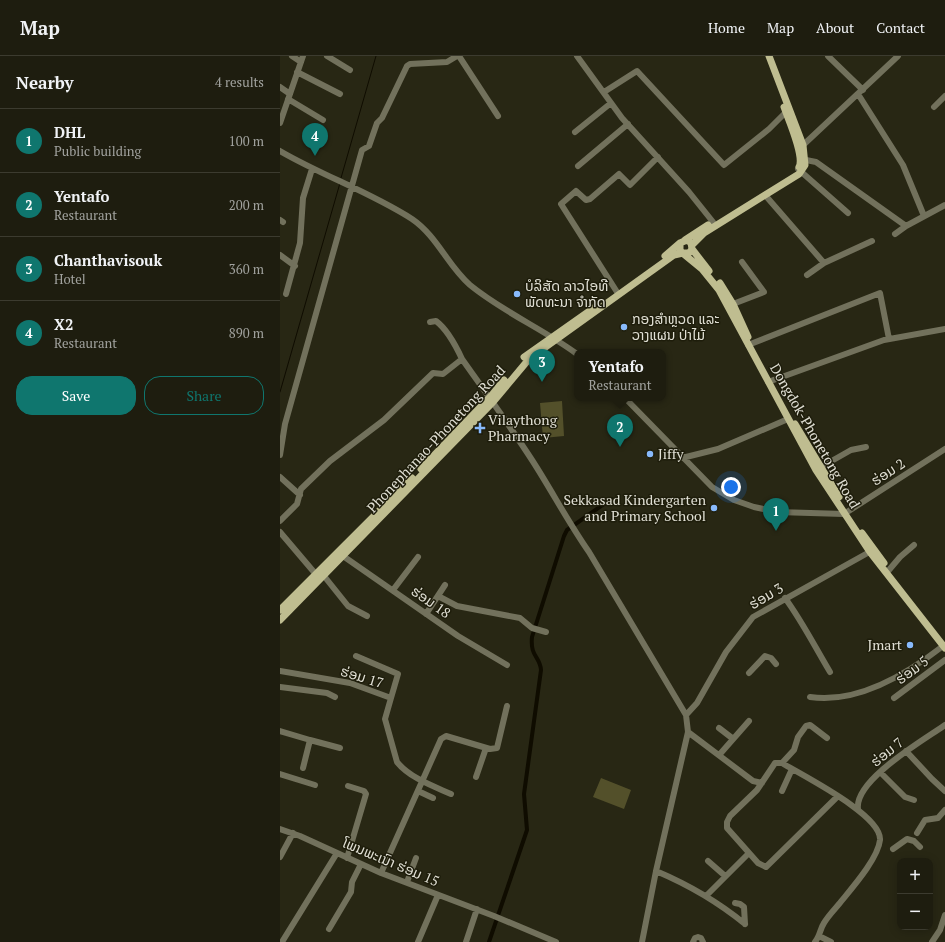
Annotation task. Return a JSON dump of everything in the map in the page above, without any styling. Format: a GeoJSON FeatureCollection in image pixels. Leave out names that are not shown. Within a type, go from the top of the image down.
{"type":"FeatureCollection","features":[{"type":"Feature","properties":{"kind":"main road"},"geometry":{"type":"LineString","coordinates":[[764,56],[801,147],[800,171]]}},
{"type":"Feature","properties":{"kind":"main road"},"geometry":{"type":"LineString","coordinates":[[683,253],[689,253],[704,233],[800,171],[806,160],[769,56]]}},
{"type":"Feature","properties":{"kind":"main road","name":"Phonephanao-Phonetong Road"},"geometry":{"type":"LineString","coordinates":[[614,296],[683,242],[713,222],[800,171]]}},
{"type":"Feature","properties":{"kind":"main road"},"geometry":{"type":"LineString","coordinates":[[683,242],[690,242],[704,269],[683,253],[679,248],[683,242]]}},
{"type":"Feature","properties":{"kind":"main road","name":"Phonephanao-Phonetong Road"},"geometry":{"type":"LineString","coordinates":[[280,620],[282,609],[343,556],[491,400],[526,355],[676,254],[683,253]]}},
{"type":"Feature","properties":{"kind":"main road","name":"Dongdok-Phonetong Road"},"geometry":{"type":"LineString","coordinates":[[704,269],[718,281],[733,304],[750,345]]}},
{"type":"Feature","properties":{"kind":"main road","name":"Dongdok-Phonetong Road"},"geometry":{"type":"LineString","coordinates":[[704,269],[719,290],[846,513]]}},
{"type":"Feature","properties":{"kind":"main road","name":"Dongdok-Phonetong Road"},"geometry":{"type":"LineString","coordinates":[[770,381],[788,420],[816,470],[872,551],[944,645]]}},
{"type":"Feature","properties":{"kind":"main road","name":"Phonephanao-Phonetong Road"},"geometry":{"type":"LineString","coordinates":[[320,577],[491,400]]}},
{"type":"Feature","properties":{"kind":"main road","name":"Dongdok-Phonetong Road"},"geometry":{"type":"LineString","coordinates":[[872,551],[889,570],[944,645]]}},
{"type":"Feature","properties":{"kind":"street"},"geometry":{"type":"LineString","coordinates":[[280,123],[283,105],[289,97],[302,59],[292,56]]}},
{"type":"Feature","properties":{"kind":"street"},"geometry":{"type":"LineString","coordinates":[[327,56],[350,70]]}},
{"type":"Feature","properties":{"kind":"street"},"geometry":{"type":"LineString","coordinates":[[280,455],[285,424],[350,187],[362,150],[370,144],[377,123],[382,118],[407,66],[410,64],[447,62],[458,56],[498,116]]}},
{"type":"Feature","properties":{"kind":"street"},"geometry":{"type":"LineString","coordinates":[[577,56],[628,124],[713,222]]}},
{"type":"Feature","properties":{"kind":"street"},"geometry":{"type":"LineString","coordinates":[[828,56],[860,92],[903,165],[924,216]]}},
{"type":"Feature","properties":{"kind":"street"},"geometry":{"type":"LineString","coordinates":[[801,147],[898,56]]}},
{"type":"Feature","properties":{"kind":"street"},"geometry":{"type":"LineString","coordinates":[[604,92],[637,71],[724,165],[769,129],[786,112]]}},
{"type":"Feature","properties":{"kind":"street"},"geometry":{"type":"LineString","coordinates":[[297,72],[340,94]]}},
{"type":"Feature","properties":{"kind":"street"},"geometry":{"type":"LineString","coordinates":[[280,87],[289,97],[323,120]]}},
{"type":"Feature","properties":{"kind":"street"},"geometry":{"type":"LineString","coordinates":[[934,107],[945,96]]}},
{"type":"Feature","properties":{"kind":"street"},"geometry":{"type":"LineString","coordinates":[[575,132],[611,103]]}},
{"type":"Feature","properties":{"kind":"street"},"geometry":{"type":"LineString","coordinates":[[578,166],[628,124]]}},
{"type":"Feature","properties":{"kind":"street"},"geometry":{"type":"LineString","coordinates":[[280,151],[312,169],[391,207],[422,226],[469,284],[494,302],[574,352]]}},
{"type":"Feature","properties":{"kind":"street"},"geometry":{"type":"LineString","coordinates":[[614,296],[561,204],[576,191],[586,200],[590,199],[619,174],[630,185],[658,157]]}},
{"type":"Feature","properties":{"kind":"street"},"geometry":{"type":"LineString","coordinates":[[806,160],[816,162],[906,226]]}},
{"type":"Feature","properties":{"kind":"street"},"geometry":{"type":"LineString","coordinates":[[286,294],[295,266],[302,232],[303,198],[312,169]]}},
{"type":"Feature","properties":{"kind":"street"},"geometry":{"type":"LineString","coordinates":[[800,171],[848,213]]}},
{"type":"Feature","properties":{"kind":"street"},"geometry":{"type":"LineString","coordinates":[[765,195],[824,263]]}},
{"type":"Feature","properties":{"kind":"street"},"geometry":{"type":"LineString","coordinates":[[895,234],[906,226],[945,205]]}},
{"type":"Feature","properties":{"kind":"street"},"geometry":{"type":"LineString","coordinates":[[807,275],[824,263],[872,241]]}},
{"type":"Feature","properties":{"kind":"street"},"geometry":{"type":"LineString","coordinates":[[280,255],[295,266]]}},
{"type":"Feature","properties":{"kind":"street"},"geometry":{"type":"LineString","coordinates":[[733,304],[764,292],[742,262]]}},
{"type":"Feature","properties":{"kind":"street"},"geometry":{"type":"LineString","coordinates":[[750,345],[880,293],[889,339]]}},
{"type":"Feature","properties":{"kind":"street"},"geometry":{"type":"LineString","coordinates":[[430,322],[436,321],[440,324],[456,346],[462,359],[534,462],[686,715],[688,732],[656,871],[642,942]]}},
{"type":"Feature","properties":{"kind":"street"},"geometry":{"type":"LineString","coordinates":[[770,381],[889,339],[945,329]]}},
{"type":"Feature","properties":{"kind":"street"},"geometry":{"type":"LineString","coordinates":[[280,521],[293,510],[297,504],[301,489],[330,461],[384,420],[433,374],[442,375],[462,359]]}},
{"type":"Feature","properties":{"kind":"street"},"geometry":{"type":"LineString","coordinates":[[628,401],[682,458],[722,494],[754,507],[777,512],[846,513]]}},
{"type":"Feature","properties":{"kind":"street"},"geometry":{"type":"LineString","coordinates":[[682,458],[718,449],[788,420]]}},
{"type":"Feature","properties":{"kind":"street"},"geometry":{"type":"LineString","coordinates":[[821,467],[851,450],[866,447]]}},
{"type":"Feature","properties":{"kind":"street","name":"ຮ່ອມ 2"},"geometry":{"type":"LineString","coordinates":[[846,513],[945,449]]}},
{"type":"Feature","properties":{"kind":"street"},"geometry":{"type":"LineString","coordinates":[[280,477],[300,495]]}},
{"type":"Feature","properties":{"kind":"street"},"geometry":{"type":"LineString","coordinates":[[280,532],[348,606],[367,616]]}},
{"type":"Feature","properties":{"kind":"street"},"geometry":{"type":"LineString","coordinates":[[889,570],[900,557],[914,545]]}},
{"type":"Feature","properties":{"kind":"street","name":"ຮ່ອມ 3"},"geometry":{"type":"LineString","coordinates":[[686,715],[702,695],[726,652],[750,620],[785,598],[872,551]]}},
{"type":"Feature","properties":{"kind":"street","name":"ຮ່ອມ 18"},"geometry":{"type":"LineString","coordinates":[[343,556],[489,656],[507,665]]}},
{"type":"Feature","properties":{"kind":"street"},"geometry":{"type":"LineString","coordinates":[[393,590],[418,557]]}},
{"type":"Feature","properties":{"kind":"street"},"geometry":{"type":"LineString","coordinates":[[426,614],[445,586]]}},
{"type":"Feature","properties":{"kind":"street"},"geometry":{"type":"LineString","coordinates":[[438,596],[457,606],[520,618],[532,628],[546,632]]}},
{"type":"Feature","properties":{"kind":"street"},"geometry":{"type":"LineString","coordinates":[[785,598],[800,619],[804,629],[830,672]]}},
{"type":"Feature","properties":{"kind":"street"},"geometry":{"type":"LineString","coordinates":[[810,697],[826,700],[866,691],[891,680],[912,666],[922,662],[944,645]]}},
{"type":"Feature","properties":{"kind":"street","name":"ຮ່ອມ 17"},"geometry":{"type":"LineString","coordinates":[[280,671],[350,683],[391,698],[398,674],[356,656]]}},
{"type":"Feature","properties":{"kind":"street"},"geometry":{"type":"LineString","coordinates":[[749,673],[765,656],[776,664]]}},
{"type":"Feature","properties":{"kind":"street","name":"ຮ່ອມ 5"},"geometry":{"type":"LineString","coordinates":[[894,698],[945,660]]}},
{"type":"Feature","properties":{"kind":"street"},"geometry":{"type":"LineString","coordinates":[[280,687],[327,693],[335,697]]}},
{"type":"Feature","properties":{"kind":"street"},"geometry":{"type":"LineString","coordinates":[[391,698],[385,719],[393,752],[401,767],[422,781],[451,794]]}},
{"type":"Feature","properties":{"kind":"street"},"geometry":{"type":"LineString","coordinates":[[381,873],[443,736],[450,736],[486,748],[496,748],[507,706]]}},
{"type":"Feature","properties":{"kind":"street"},"geometry":{"type":"LineString","coordinates":[[720,754],[732,738],[749,721]]}},
{"type":"Feature","properties":{"kind":"street","name":"ຮ່ອມ 7"},"geometry":{"type":"LineString","coordinates":[[858,809],[860,795],[880,772],[906,750],[945,725]]}},
{"type":"Feature","properties":{"kind":"street"},"geometry":{"type":"LineString","coordinates":[[782,763],[794,750],[798,737],[806,726],[810,726],[827,738]]}},
{"type":"Feature","properties":{"kind":"street"},"geometry":{"type":"LineString","coordinates":[[719,728],[732,738]]}},
{"type":"Feature","properties":{"kind":"street"},"geometry":{"type":"LineString","coordinates":[[280,731],[340,748]]}},
{"type":"Feature","properties":{"kind":"street"},"geometry":{"type":"LineString","coordinates":[[688,732],[720,754],[753,781],[762,783]]}},
{"type":"Feature","properties":{"kind":"street"},"geometry":{"type":"LineString","coordinates":[[304,768],[310,740]]}},
{"type":"Feature","properties":{"kind":"street"},"geometry":{"type":"LineString","coordinates":[[476,777],[486,748]]}},
{"type":"Feature","properties":{"kind":"street"},"geometry":{"type":"LineString","coordinates":[[906,750],[945,791]]}},
{"type":"Feature","properties":{"kind":"street"},"geometry":{"type":"LineString","coordinates":[[814,942],[819,936],[825,922],[859,880],[879,844],[880,839],[877,828],[858,809],[782,763],[775,763],[762,783],[730,816],[727,822],[727,828],[758,862],[766,866],[837,797]]}},
{"type":"Feature","properties":{"kind":"street"},"geometry":{"type":"LineString","coordinates":[[782,791],[792,769]]}},
{"type":"Feature","properties":{"kind":"street"},"geometry":{"type":"LineString","coordinates":[[880,772],[905,797],[914,800]]}},
{"type":"Feature","properties":{"kind":"street"},"geometry":{"type":"LineString","coordinates":[[280,774],[315,785]]}},
{"type":"Feature","properties":{"kind":"street"},"geometry":{"type":"LineString","coordinates":[[346,858],[366,794],[364,791],[348,786]]}},
{"type":"Feature","properties":{"kind":"street"},"geometry":{"type":"LineString","coordinates":[[418,791],[433,798]]}},
{"type":"Feature","properties":{"kind":"street"},"geometry":{"type":"LineString","coordinates":[[917,833],[925,820],[938,818],[945,810]]}},
{"type":"Feature","properties":{"kind":"street","name":"ໂພນພະເນົາ ຮ່ອມ 15"},"geometry":{"type":"LineString","coordinates":[[280,829],[293,833],[381,873],[477,909],[556,942]]}},
{"type":"Feature","properties":{"kind":"street"},"geometry":{"type":"LineString","coordinates":[[280,857],[293,833]]}},
{"type":"Feature","properties":{"kind":"street"},"geometry":{"type":"LineString","coordinates":[[893,849],[907,840],[914,841],[920,847]]}},
{"type":"Feature","properties":{"kind":"street"},"geometry":{"type":"LineString","coordinates":[[706,895],[724,875],[749,852]]}},
{"type":"Feature","properties":{"kind":"street"},"geometry":{"type":"LineString","coordinates":[[282,942],[337,853]]}},
{"type":"Feature","properties":{"kind":"street"},"geometry":{"type":"LineString","coordinates":[[407,882],[416,858]]}},
{"type":"Feature","properties":{"kind":"street"},"geometry":{"type":"LineString","coordinates":[[708,861],[724,875]]}},
{"type":"Feature","properties":{"kind":"street"},"geometry":{"type":"LineString","coordinates":[[329,929],[351,892],[352,882],[361,864]]}},
{"type":"Feature","properties":{"kind":"street"},"geometry":{"type":"LineString","coordinates":[[656,871],[687,884],[706,895],[745,924],[744,907],[735,903]]}},
{"type":"Feature","properties":{"kind":"street"},"geometry":{"type":"LineString","coordinates":[[418,942],[438,895]]}},
{"type":"Feature","properties":{"kind":"street"},"geometry":{"type":"LineString","coordinates":[[466,942],[477,909]]}},
{"type":"Feature","properties":{"kind":"street"},"geometry":{"type":"LineString","coordinates":[[932,942],[940,930],[945,915]]}},
{"type":"Feature","properties":{"kind":"street"},"geometry":{"type":"LineString","coordinates":[[819,936],[831,942]]}},
{"type":"Feature","properties":{"kind":"street"},"geometry":{"type":"LineString","coordinates":[[693,942],[695,938],[698,937],[701,938],[703,942]]}},
{"type":"Feature","properties":{"kind":"shaded area"},"geometry":{"type":"Polygon","coordinates":[[[562,401],[564,436],[543,438],[540,403],[562,401]]]}},
{"type":"Feature","properties":{"kind":"shaded area"},"geometry":{"type":"Polygon","coordinates":[[[601,778],[631,790],[624,809],[593,797],[601,778]]]}},
{"type":"Feature","properties":{"kind":"waterway"},"geometry":{"type":"LineString","coordinates":[[341,178],[376,56]]}},
{"type":"Feature","properties":{"kind":"waterway"},"geometry":{"type":"LineString","coordinates":[[280,392],[340,183]]}},
{"type":"Feature","properties":{"kind":"waterway"},"geometry":{"type":"LineString","coordinates":[[489,942],[527,830],[524,794],[541,670],[539,662],[532,649],[532,637],[567,530],[611,499]]}},
{"type":"Feature","properties":{"kind":"place","name":"X2"},"geometry":{"type":"Point","coordinates":[315,156]}},
{"type":"Feature","properties":{"kind":"place","name":"ບໍລິສັດ ລາວໄອທີ ພັດທະນາ ຈຳກັດ"},"geometry":{"type":"Point","coordinates":[517,294]}},
{"type":"Feature","properties":{"kind":"place","name":"ກອງສໍາຫຼວດ ແລະ ວາງແຜນ ປ່າໄມ້"},"geometry":{"type":"Point","coordinates":[624,327]}},
{"type":"Feature","properties":{"kind":"place","name":"Chanthavisouk"},"geometry":{"type":"Point","coordinates":[542,382]}},
{"type":"Feature","properties":{"kind":"place","name":"Vilaythong Pharmacy"},"geometry":{"type":"Point","coordinates":[480,428]}},
{"type":"Feature","properties":{"kind":"place","name":"Yentafo"},"geometry":{"type":"Point","coordinates":[620,447]}},
{"type":"Feature","properties":{"kind":"place","name":"Jiffy"},"geometry":{"type":"Point","coordinates":[650,454]}},
{"type":"Feature","properties":{"kind":"place","name":"Sekkasad Kindergarten and Primary School"},"geometry":{"type":"Point","coordinates":[714,508]}},
{"type":"Feature","properties":{"kind":"place","name":"DHL"},"geometry":{"type":"Point","coordinates":[776,531]}},
{"type":"Feature","properties":{"kind":"place","name":"Jmart"},"geometry":{"type":"Point","coordinates":[910,645]}}]}
